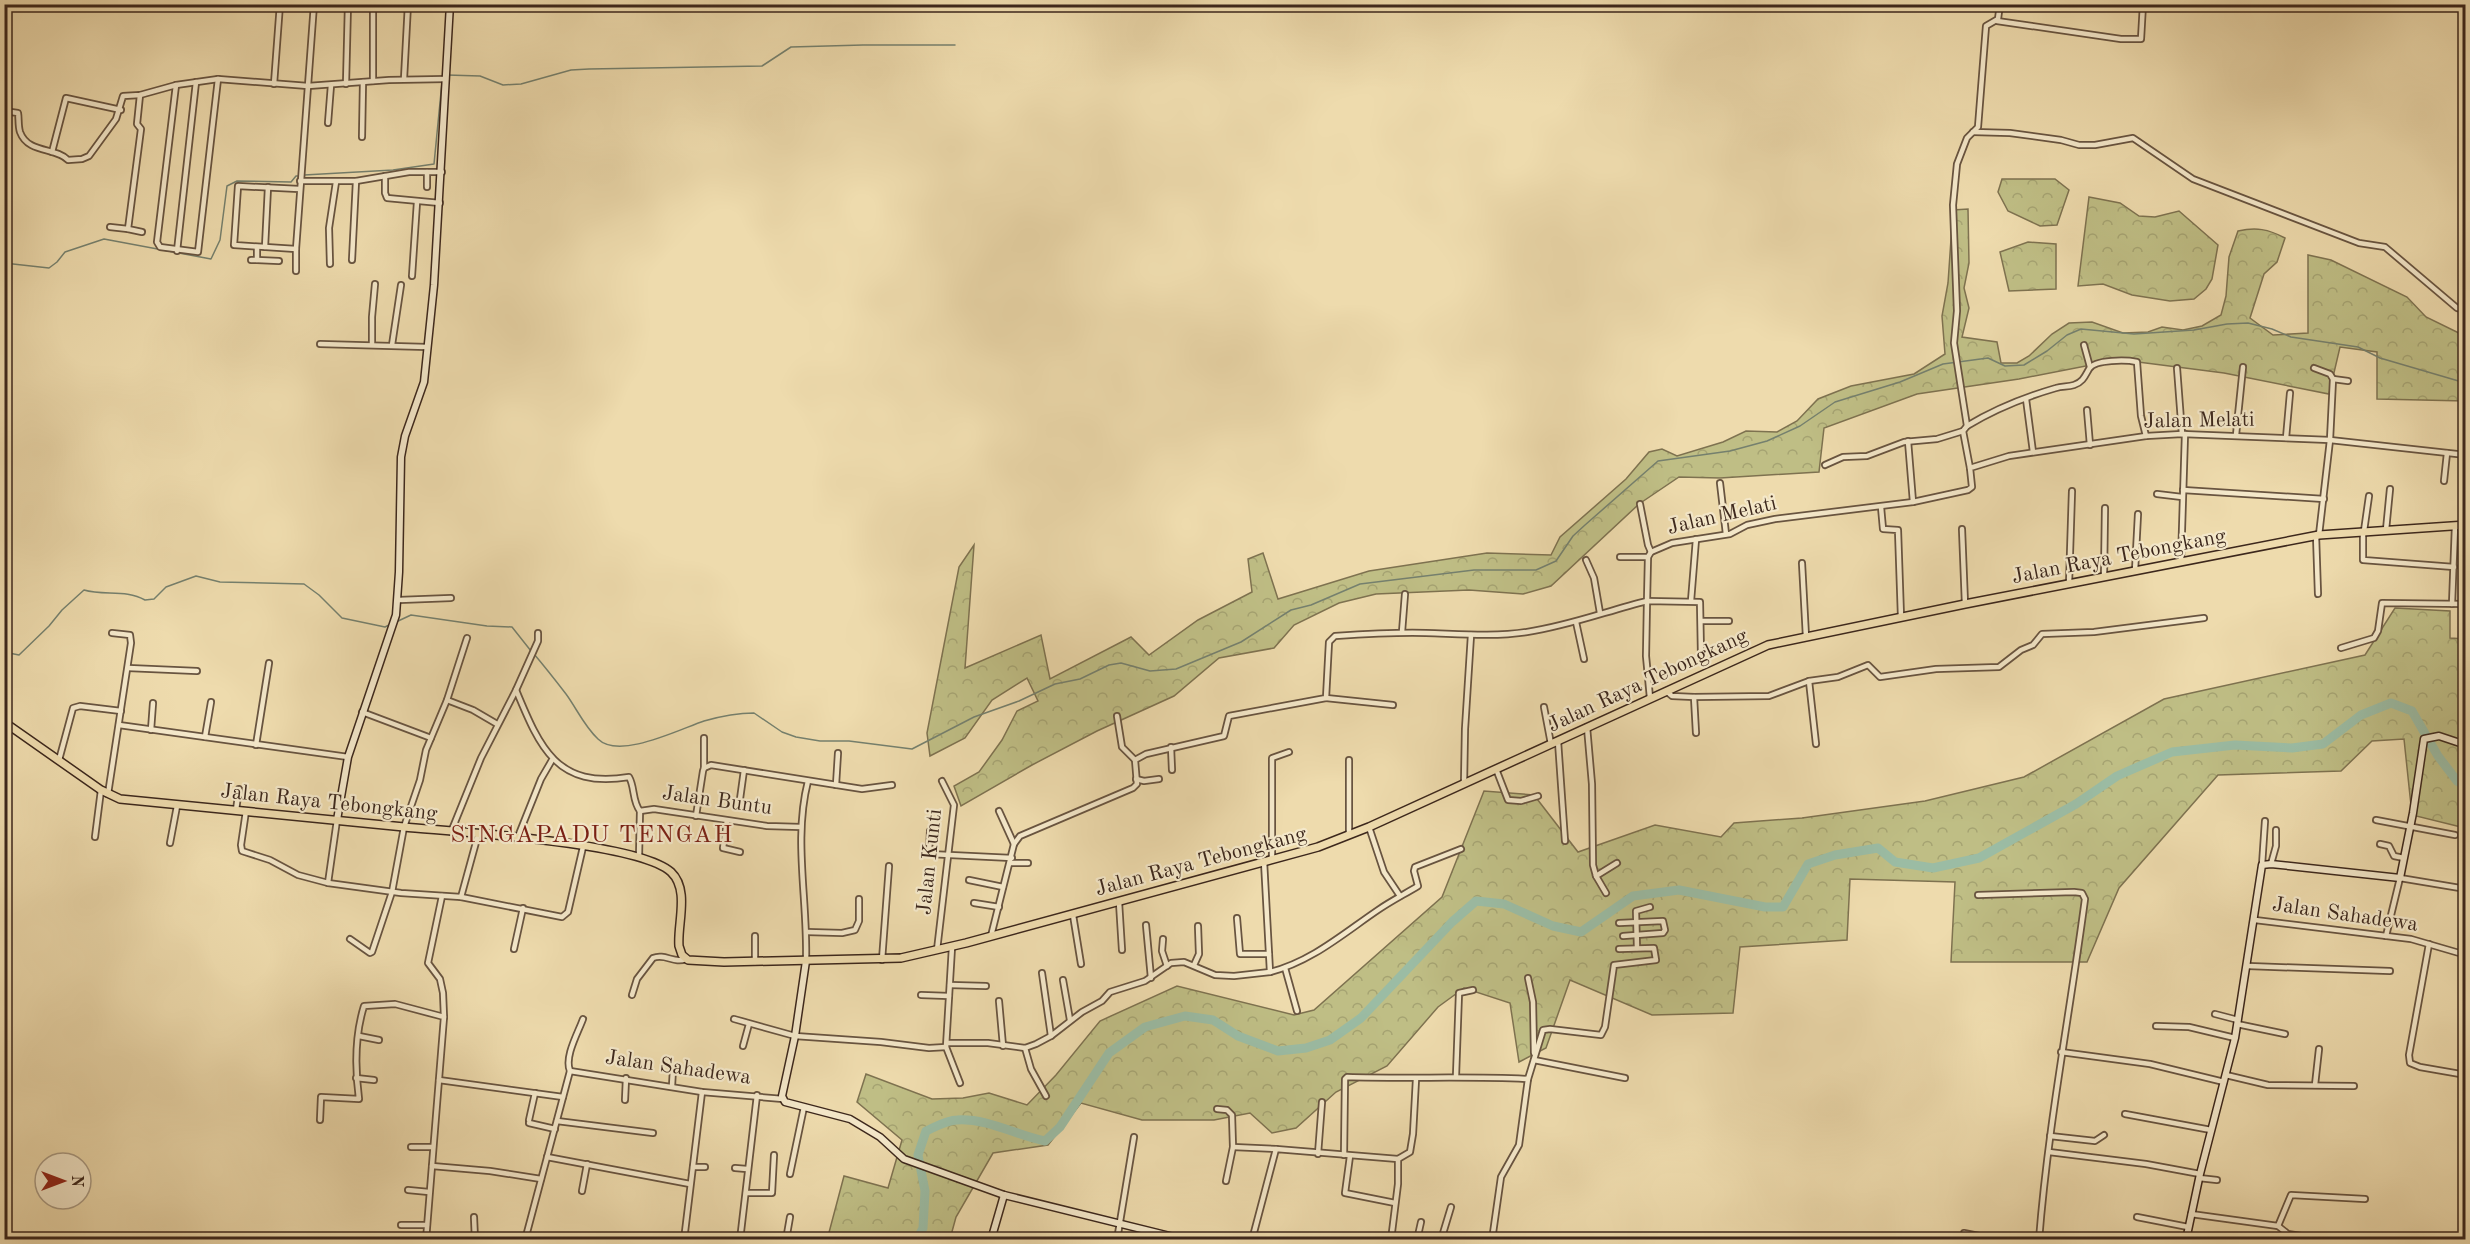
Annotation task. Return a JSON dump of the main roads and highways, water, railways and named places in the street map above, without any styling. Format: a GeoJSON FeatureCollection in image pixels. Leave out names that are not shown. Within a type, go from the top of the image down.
{"type":"FeatureCollection","features":[{"type":"Feature","properties":{"kind":"main road"},"geometry":{"type":"LineString","coordinates":[[337,820],[348,757],[394,626],[399,600],[401,457],[405,436],[422,391],[427,347],[440,203],[450,4]]}},
{"type":"Feature","properties":{"kind":"main road","name":"Jalan Raya Tebongkang"},"geometry":{"type":"LineString","coordinates":[[4,722],[105,792],[120,799],[517,839],[623,852],[639,857],[666,868],[677,879],[681,903],[679,946],[686,959],[755,962],[882,960],[991,937],[1272,860],[1349,836],[1753,650],[1901,617],[2317,535],[2466,525]]}},
{"type":"Feature","properties":{"kind":"main road"},"geometry":{"type":"LineString","coordinates":[[2186,1239],[2190,1214],[2235,1038],[2262,865],[2271,864],[2400,878],[2411,825],[2424,739],[2439,736],[2466,745]]}},
{"type":"Feature","properties":{"kind":"main road"},"geometry":{"type":"LineString","coordinates":[[806,960],[783,1099],[785,1102],[857,1122],[880,1137],[898,1155],[911,1162],[1004,1195],[1186,1239]]}},
{"type":"Feature","properties":{"kind":"main road"},"geometry":{"type":"LineString","coordinates":[[992,1239],[1004,1195]]}},
{"type":"Feature","properties":{"kind":"waterway"},"geometry":{"type":"LineString","coordinates":[[447,75],[480,76],[503,85],[521,84],[571,70],[762,66],[791,47],[955,45]]}},
{"type":"Feature","properties":{"kind":"waterway"},"geometry":{"type":"LineString","coordinates":[[304,175],[393,170],[434,164],[442,82]]}},
{"type":"Feature","properties":{"kind":"waterway"},"geometry":{"type":"LineString","coordinates":[[4,263],[49,268],[65,252],[104,239],[211,259],[220,240],[227,186],[237,181],[291,182],[299,176]]}},
{"type":"Feature","properties":{"kind":"waterway"},"geometry":{"type":"LineString","coordinates":[[534,654],[566,694],[589,729],[598,739],[608,745],[634,745],[704,721],[735,714],[754,713],[782,732],[796,737],[912,749],[974,717],[1019,701],[1055,684],[1080,679],[1109,665],[1121,663],[1150,671],[1176,669],[1241,642],[1291,610],[1311,605],[1360,584],[1474,570],[1536,570],[1556,561],[1573,536],[1658,461],[1730,451],[1767,441],[1800,426],[1835,402],[1900,382],[1943,364],[1988,358],[2005,366],[2024,365],[2067,335],[2081,329],[2134,334],[2248,323],[2291,337],[2358,347],[2380,358],[2462,382],[2466,389]]}},
{"type":"Feature","properties":{"kind":"waterway"},"geometry":{"type":"LineString","coordinates":[[4,652],[19,655],[84,590],[130,595],[145,600],[154,599],[166,587],[196,576],[220,582],[304,584],[319,595],[342,618],[385,627],[389,625]]}},
{"type":"Feature","properties":{"kind":"waterway"},"geometry":{"type":"LineString","coordinates":[[396,622],[411,615],[487,626],[512,627],[531,651]]}},
{"type":"Feature","properties":{"kind":"waterway"},"geometry":{"type":"LineString","coordinates":[[917,1240],[923,1228],[925,1191],[918,1155],[926,1131],[949,1121],[968,1120],[991,1124],[1045,1141],[1060,1127],[1109,1053],[1145,1027],[1185,1016],[1213,1020],[1238,1036],[1278,1051],[1306,1048],[1330,1040],[1361,1018],[1452,922],[1476,901],[1504,904],[1553,926],[1581,932],[1633,896],[1679,890],[1765,907],[1783,907],[1808,864],[1835,855],[1878,848],[1895,862],[1933,868],[1979,858],[2076,804],[2117,776],[2172,752],[2235,745],[2292,748],[2323,744],[2361,715],[2391,703],[2412,711],[2438,756],[2457,781],[2466,786]]}},
{"type":"Feature","properties":{"kind":"district","name":"SINGAPADU TENGAH"},"geometry":{"type":"Point","coordinates":[592,836]}}]}
